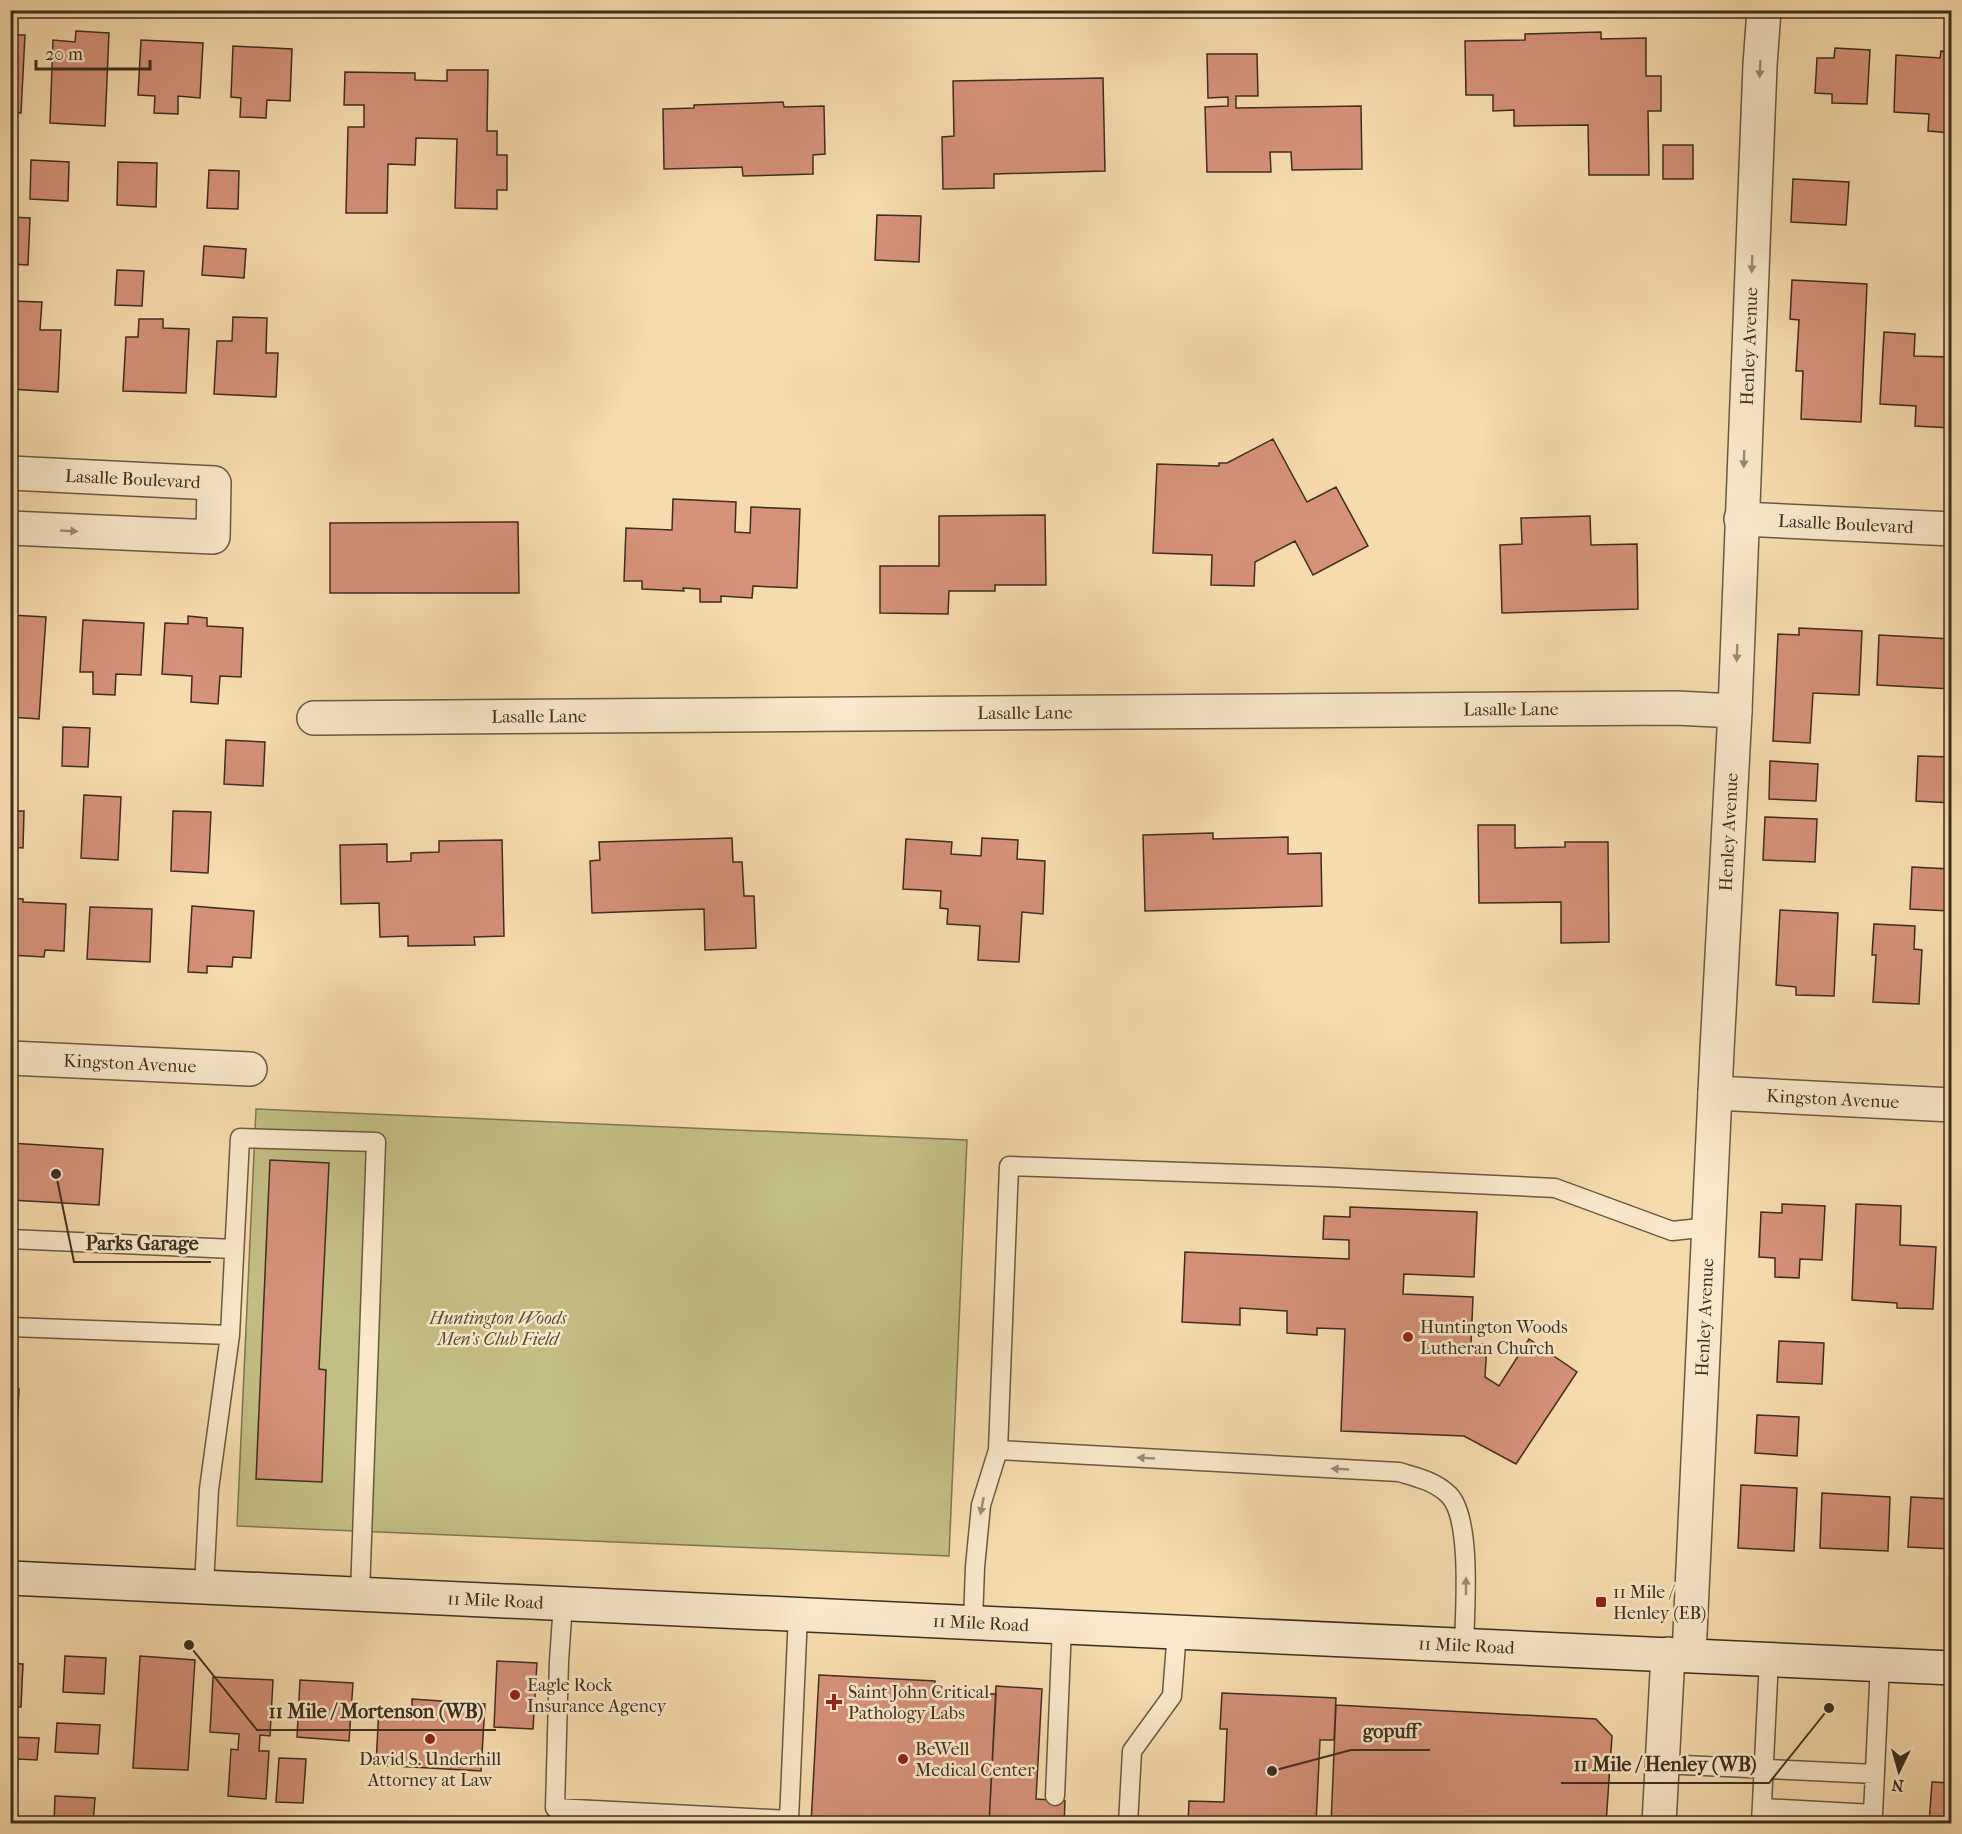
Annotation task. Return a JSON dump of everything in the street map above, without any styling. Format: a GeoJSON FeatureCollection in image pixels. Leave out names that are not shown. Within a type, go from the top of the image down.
{"type":"FeatureCollection","features":[{"type":"Feature","properties":{"kind":"street","name":"Henley Avenue"},"geometry":{"type":"LineString","coordinates":[[1659,1824],[1662,1764],[1679,1655],[1709,1227],[1735,711],[1741,519],[1764,10]]}},
{"type":"Feature","properties":{"kind":"street","name":"Lasalle Boulevard"},"geometry":{"type":"LineString","coordinates":[[10,473],[214,483],[213,537],[10,528]]}},
{"type":"Feature","properties":{"kind":"street","name":"Lasalle Boulevard"},"geometry":{"type":"LineString","coordinates":[[1741,519],[1952,529]]}},
{"type":"Feature","properties":{"kind":"street","name":"Lasalle Lane"},"geometry":{"type":"LineString","coordinates":[[314,718],[1676,708],[1735,711]]}},
{"type":"Feature","properties":{"kind":"street","name":"Kingston Avenue"},"geometry":{"type":"LineString","coordinates":[[10,1058],[250,1069]]}},
{"type":"Feature","properties":{"kind":"street","name":"Kingston Avenue"},"geometry":{"type":"LineString","coordinates":[[1715,1093],[1952,1105]]}},
{"type":"Feature","properties":{"kind":"street","name":"11 Mile Road"},"geometry":{"type":"LineString","coordinates":[[10,1578],[1952,1668]]}},
{"type":"Feature","properties":{"kind":"lane"},"geometry":{"type":"LineString","coordinates":[[204,1587],[209,1489],[230,1335],[240,1138],[376,1142],[360,1594]]}},
{"type":"Feature","properties":{"kind":"lane"},"geometry":{"type":"LineString","coordinates":[[973,1622],[981,1505],[998,1450],[1009,1166],[1315,1176],[1555,1188],[1672,1230],[1709,1227]]}},
{"type":"Feature","properties":{"kind":"lane"},"geometry":{"type":"LineString","coordinates":[[10,1239],[234,1249]]}},
{"type":"Feature","properties":{"kind":"lane"},"geometry":{"type":"LineString","coordinates":[[10,1327],[230,1335]]}},
{"type":"Feature","properties":{"kind":"lane"},"geometry":{"type":"LineString","coordinates":[[998,1450],[1399,1472],[1430,1481],[1450,1496],[1460,1518],[1465,1547],[1467,1584],[1464,1644]]}},
{"type":"Feature","properties":{"kind":"lane"},"geometry":{"type":"LineString","coordinates":[[563,1603],[555,1808],[765,1819],[789,1820],[798,1614]]}},
{"type":"Feature","properties":{"kind":"lane"},"geometry":{"type":"LineString","coordinates":[[1055,1796],[1062,1626]]}},
{"type":"Feature","properties":{"kind":"lane"},"geometry":{"type":"LineString","coordinates":[[1128,1824],[1132,1751],[1172,1696],[1177,1631]]}},
{"type":"Feature","properties":{"kind":"lane"},"geometry":{"type":"LineString","coordinates":[[1769,1659],[1762,1816],[1873,1814],[1880,1664]]}},
{"type":"Feature","properties":{"kind":"lane"},"geometry":{"type":"LineString","coordinates":[[1662,1764],[1875,1774]]}},
{"type":"Feature","properties":{"kind":"green space","name":"Huntington Woods Men's Club Field"},"geometry":{"type":"Polygon","coordinates":[[[256,1109],[967,1140],[949,1556],[237,1526],[256,1109]]]}},
{"type":"Feature","properties":{"kind":"building"},"geometry":{"type":"Polygon","coordinates":[[[76,31],[109,33],[105,126],[50,123],[53,40],[75,42],[76,31]]]}},
{"type":"Feature","properties":{"kind":"building"},"geometry":{"type":"Polygon","coordinates":[[[1601,32],[1601,39],[1646,38],[1646,76],[1661,76],[1661,111],[1648,111],[1649,175],[1589,175],[1588,125],[1514,126],[1514,110],[1493,111],[1493,95],[1466,95],[1465,41],[1525,40],[1525,34],[1601,32]]]}},
{"type":"Feature","properties":{"kind":"building"},"geometry":{"type":"Polygon","coordinates":[[[10,35],[25,35],[21,113],[10,112],[10,35]]]}},
{"type":"Feature","properties":{"kind":"building"},"geometry":{"type":"Polygon","coordinates":[[[141,40],[203,43],[200,98],[178,96],[178,114],[154,113],[155,96],[138,95],[141,40]]]}},
{"type":"Feature","properties":{"kind":"building"},"geometry":{"type":"Polygon","coordinates":[[[233,46],[292,49],[290,101],[267,100],[266,118],[240,117],[241,98],[231,97],[233,46]]]}},
{"type":"Feature","properties":{"kind":"building"},"geometry":{"type":"Polygon","coordinates":[[[1835,48],[1870,50],[1867,104],[1832,103],[1832,94],[1815,93],[1817,58],[1834,58],[1835,48]]]}},
{"type":"Feature","properties":{"kind":"building"},"geometry":{"type":"Polygon","coordinates":[[[1941,51],[1952,52],[1952,133],[1928,131],[1929,114],[1894,112],[1896,55],[1940,58],[1941,51]]]}},
{"type":"Feature","properties":{"kind":"building"},"geometry":{"type":"Polygon","coordinates":[[[1207,54],[1257,54],[1258,96],[1236,96],[1236,108],[1361,106],[1362,169],[1292,170],[1291,152],[1270,152],[1271,172],[1207,172],[1205,107],[1228,106],[1228,97],[1208,98],[1207,54]]]}},
{"type":"Feature","properties":{"kind":"building"},"geometry":{"type":"Polygon","coordinates":[[[447,70],[488,70],[487,131],[497,131],[497,155],[507,155],[507,190],[497,190],[497,209],[455,208],[457,139],[416,138],[415,165],[388,164],[387,213],[346,213],[348,127],[364,127],[364,105],[344,105],[345,72],[415,73],[415,80],[447,81],[447,70]]]}},
{"type":"Feature","properties":{"kind":"building"},"geometry":{"type":"Polygon","coordinates":[[[1103,78],[1105,171],[994,174],[994,188],[943,189],[942,137],[954,136],[953,81],[1103,78]]]}},
{"type":"Feature","properties":{"kind":"building"},"geometry":{"type":"Polygon","coordinates":[[[783,102],[784,107],[824,106],[825,154],[813,155],[813,174],[743,176],[742,167],[664,169],[663,109],[694,108],[694,105],[783,102]]]}},
{"type":"Feature","properties":{"kind":"building"},"geometry":{"type":"Polygon","coordinates":[[[1663,145],[1693,145],[1693,179],[1663,179],[1663,145]]]}},
{"type":"Feature","properties":{"kind":"building"},"geometry":{"type":"Polygon","coordinates":[[[31,160],[69,162],[68,201],[30,199],[31,160]]]}},
{"type":"Feature","properties":{"kind":"building"},"geometry":{"type":"Polygon","coordinates":[[[118,162],[157,163],[156,207],[117,205],[118,162]]]}},
{"type":"Feature","properties":{"kind":"building"},"geometry":{"type":"Polygon","coordinates":[[[209,170],[239,171],[238,209],[207,208],[209,170]]]}},
{"type":"Feature","properties":{"kind":"building"},"geometry":{"type":"Polygon","coordinates":[[[1793,179],[1849,182],[1846,225],[1791,222],[1793,179]]]}},
{"type":"Feature","properties":{"kind":"building"},"geometry":{"type":"Polygon","coordinates":[[[1947,186],[1952,186],[1952,227],[1945,227],[1947,186]]]}},
{"type":"Feature","properties":{"kind":"building"},"geometry":{"type":"Polygon","coordinates":[[[877,215],[921,216],[919,262],[875,260],[877,215]]]}},
{"type":"Feature","properties":{"kind":"building"},"geometry":{"type":"Polygon","coordinates":[[[10,217],[30,218],[28,265],[10,264],[10,217]]]}},
{"type":"Feature","properties":{"kind":"building"},"geometry":{"type":"Polygon","coordinates":[[[204,246],[246,249],[244,278],[202,275],[204,246]]]}},
{"type":"Feature","properties":{"kind":"building"},"geometry":{"type":"Polygon","coordinates":[[[117,270],[144,271],[142,306],[115,305],[117,270]]]}},
{"type":"Feature","properties":{"kind":"building"},"geometry":{"type":"Polygon","coordinates":[[[1792,280],[1867,284],[1861,422],[1801,419],[1803,371],[1796,371],[1799,320],[1790,319],[1792,280]]]}},
{"type":"Feature","properties":{"kind":"building"},"geometry":{"type":"Polygon","coordinates":[[[10,301],[42,302],[40,330],[61,330],[58,392],[10,389],[10,301]]]}},
{"type":"Feature","properties":{"kind":"building"},"geometry":{"type":"Polygon","coordinates":[[[233,317],[267,318],[266,353],[278,353],[276,397],[214,394],[217,341],[232,341],[233,317]]]}},
{"type":"Feature","properties":{"kind":"building"},"geometry":{"type":"Polygon","coordinates":[[[139,319],[163,319],[163,328],[189,329],[186,393],[123,391],[126,337],[138,337],[139,319]]]}},
{"type":"Feature","properties":{"kind":"building"},"geometry":{"type":"Polygon","coordinates":[[[1884,332],[1915,334],[1914,356],[1952,357],[1952,428],[1915,426],[1916,406],[1880,404],[1884,332]]]}},
{"type":"Feature","properties":{"kind":"building"},"geometry":{"type":"Polygon","coordinates":[[[1273,439],[1307,502],[1336,487],[1368,546],[1313,575],[1295,541],[1255,562],[1254,586],[1211,585],[1212,555],[1153,553],[1157,464],[1219,466],[1219,463],[1227,463],[1273,439]]]}},
{"type":"Feature","properties":{"kind":"building"},"geometry":{"type":"Polygon","coordinates":[[[673,499],[736,502],[735,532],[750,533],[751,507],[800,509],[797,588],[753,586],[752,598],[721,596],[721,602],[700,602],[700,589],[683,588],[684,591],[642,589],[642,581],[624,581],[626,528],[672,530],[673,499]]]}},
{"type":"Feature","properties":{"kind":"building"},"geometry":{"type":"Polygon","coordinates":[[[1045,515],[1046,585],[995,585],[995,591],[949,591],[948,614],[880,613],[880,566],[939,566],[939,516],[1045,515]]]}},
{"type":"Feature","properties":{"kind":"building"},"geometry":{"type":"Polygon","coordinates":[[[1590,516],[1591,545],[1637,544],[1638,609],[1502,613],[1500,545],[1522,544],[1521,518],[1590,516]]]}},
{"type":"Feature","properties":{"kind":"building"},"geometry":{"type":"Polygon","coordinates":[[[518,522],[519,593],[330,593],[330,523],[518,522]]]}},
{"type":"Feature","properties":{"kind":"building"},"geometry":{"type":"Polygon","coordinates":[[[10,615],[46,617],[39,719],[10,717],[10,615]]]}},
{"type":"Feature","properties":{"kind":"building"},"geometry":{"type":"Polygon","coordinates":[[[188,616],[207,618],[207,626],[243,628],[241,677],[220,676],[218,704],[191,702],[192,676],[162,674],[165,623],[188,624],[188,616]]]}},
{"type":"Feature","properties":{"kind":"building"},"geometry":{"type":"Polygon","coordinates":[[[83,620],[144,623],[141,675],[116,674],[115,695],[93,694],[93,672],[80,672],[83,620]]]}},
{"type":"Feature","properties":{"kind":"building"},"geometry":{"type":"Polygon","coordinates":[[[1799,628],[1862,631],[1859,695],[1813,693],[1810,743],[1773,741],[1778,634],[1799,635],[1799,628]]]}},
{"type":"Feature","properties":{"kind":"building"},"geometry":{"type":"Polygon","coordinates":[[[1879,635],[1952,639],[1952,689],[1877,685],[1879,635]]]}},
{"type":"Feature","properties":{"kind":"building"},"geometry":{"type":"Polygon","coordinates":[[[63,727],[90,728],[88,767],[62,766],[63,727]]]}},
{"type":"Feature","properties":{"kind":"building"},"geometry":{"type":"Polygon","coordinates":[[[226,740],[265,742],[263,786],[224,784],[226,740]]]}},
{"type":"Feature","properties":{"kind":"building"},"geometry":{"type":"Polygon","coordinates":[[[1918,756],[1952,757],[1952,803],[1916,801],[1918,756]]]}},
{"type":"Feature","properties":{"kind":"building"},"geometry":{"type":"Polygon","coordinates":[[[1770,761],[1818,764],[1816,801],[1769,799],[1770,761]]]}},
{"type":"Feature","properties":{"kind":"building"},"geometry":{"type":"Polygon","coordinates":[[[84,795],[121,797],[118,860],[81,858],[84,795]]]}},
{"type":"Feature","properties":{"kind":"building"},"geometry":{"type":"Polygon","coordinates":[[[10,811],[24,811],[23,848],[10,847],[10,811]]]}},
{"type":"Feature","properties":{"kind":"building"},"geometry":{"type":"Polygon","coordinates":[[[173,811],[211,812],[208,873],[171,871],[173,811]]]}},
{"type":"Feature","properties":{"kind":"building"},"geometry":{"type":"Polygon","coordinates":[[[1765,817],[1817,819],[1815,862],[1763,860],[1765,817]]]}},
{"type":"Feature","properties":{"kind":"building"},"geometry":{"type":"Polygon","coordinates":[[[1478,825],[1515,825],[1515,848],[1565,847],[1565,842],[1608,842],[1609,942],[1561,943],[1561,902],[1479,903],[1478,825]]]}},
{"type":"Feature","properties":{"kind":"building"},"geometry":{"type":"Polygon","coordinates":[[[1213,833],[1213,839],[1288,837],[1288,854],[1321,853],[1322,906],[1145,911],[1143,835],[1213,833]]]}},
{"type":"Feature","properties":{"kind":"building"},"geometry":{"type":"Polygon","coordinates":[[[732,838],[733,862],[742,862],[744,896],[754,896],[756,948],[705,950],[704,909],[592,913],[590,861],[600,860],[599,842],[732,838]]]}},
{"type":"Feature","properties":{"kind":"building"},"geometry":{"type":"Polygon","coordinates":[[[982,838],[1018,840],[1017,859],[1045,861],[1043,914],[1022,912],[1019,962],[978,960],[980,926],[947,924],[948,909],[940,908],[941,891],[903,889],[906,839],[952,842],[951,854],[981,856],[982,838]]]}},
{"type":"Feature","properties":{"kind":"building"},"geometry":{"type":"Polygon","coordinates":[[[502,840],[504,936],[474,937],[475,945],[408,946],[408,936],[380,937],[379,903],[341,904],[340,845],[387,844],[387,862],[411,861],[411,853],[439,852],[439,841],[502,840]]]}},
{"type":"Feature","properties":{"kind":"building"},"geometry":{"type":"Polygon","coordinates":[[[1912,867],[1951,869],[1950,911],[1910,909],[1912,867]]]}},
{"type":"Feature","properties":{"kind":"building"},"geometry":{"type":"Polygon","coordinates":[[[10,898],[23,899],[23,902],[66,904],[64,951],[45,950],[44,957],[10,955],[10,898]]]}},
{"type":"Feature","properties":{"kind":"building"},"geometry":{"type":"Polygon","coordinates":[[[192,906],[254,911],[251,958],[233,957],[232,967],[207,966],[207,973],[188,972],[192,906]]]}},
{"type":"Feature","properties":{"kind":"building"},"geometry":{"type":"Polygon","coordinates":[[[90,907],[152,909],[150,962],[87,959],[90,907]]]}},
{"type":"Feature","properties":{"kind":"building"},"geometry":{"type":"Polygon","coordinates":[[[1780,910],[1838,913],[1834,996],[1796,995],[1796,987],[1776,985],[1780,910]]]}},
{"type":"Feature","properties":{"kind":"building"},"geometry":{"type":"Polygon","coordinates":[[[1874,924],[1915,926],[1914,949],[1922,950],[1919,1004],[1873,1002],[1876,955],[1872,955],[1874,924]]]}},
{"type":"Feature","properties":{"kind":"building"},"geometry":{"type":"Polygon","coordinates":[[[10,1143],[103,1149],[99,1205],[10,1200],[10,1143]]]}},
{"type":"Feature","properties":{"kind":"building"},"geometry":{"type":"Polygon","coordinates":[[[270,1160],[329,1163],[319,1369],[326,1370],[322,1482],[256,1479],[270,1160]]]}},
{"type":"Feature","properties":{"kind":"building"},"geometry":{"type":"Polygon","coordinates":[[[1782,1204],[1825,1206],[1822,1260],[1800,1259],[1799,1278],[1775,1277],[1775,1258],[1759,1257],[1761,1212],[1782,1213],[1782,1204]]]}},
{"type":"Feature","properties":{"kind":"building"},"geometry":{"type":"Polygon","coordinates":[[[1856,1204],[1901,1206],[1900,1245],[1936,1247],[1933,1309],[1897,1308],[1897,1303],[1852,1300],[1856,1204]]]}},
{"type":"Feature","properties":{"kind":"building","name":"Huntington Woods Lutheran Church"},"geometry":{"type":"Polygon","coordinates":[[[1350,1207],[1477,1212],[1474,1277],[1404,1274],[1403,1294],[1473,1297],[1471,1344],[1487,1344],[1485,1377],[1499,1386],[1529,1339],[1577,1372],[1516,1464],[1464,1436],[1341,1431],[1345,1329],[1317,1328],[1317,1335],[1287,1333],[1287,1311],[1240,1308],[1240,1325],[1182,1322],[1185,1252],[1349,1259],[1349,1240],[1323,1239],[1324,1216],[1350,1217],[1350,1207]]]}},
{"type":"Feature","properties":{"kind":"building"},"geometry":{"type":"Polygon","coordinates":[[[1779,1341],[1824,1343],[1822,1384],[1777,1382],[1779,1341]]]}},
{"type":"Feature","properties":{"kind":"building"},"geometry":{"type":"Polygon","coordinates":[[[10,1388],[19,1389],[14,1477],[10,1477],[10,1388]]]}},
{"type":"Feature","properties":{"kind":"building"},"geometry":{"type":"Polygon","coordinates":[[[1757,1415],[1799,1417],[1797,1456],[1755,1453],[1757,1415]]]}},
{"type":"Feature","properties":{"kind":"building"},"geometry":{"type":"Polygon","coordinates":[[[1741,1485],[1797,1488],[1794,1551],[1738,1548],[1741,1485]]]}},
{"type":"Feature","properties":{"kind":"building"},"geometry":{"type":"Polygon","coordinates":[[[1822,1493],[1890,1497],[1888,1551],[1820,1548],[1822,1493]]]}},
{"type":"Feature","properties":{"kind":"building"},"geometry":{"type":"Polygon","coordinates":[[[1911,1497],[1952,1499],[1952,1549],[1908,1547],[1911,1497]]]}},
{"type":"Feature","properties":{"kind":"building"},"geometry":{"type":"Polygon","coordinates":[[[65,1656],[106,1658],[104,1694],[63,1692],[65,1656]]]}},
{"type":"Feature","properties":{"kind":"building"},"geometry":{"type":"Polygon","coordinates":[[[140,1656],[195,1660],[188,1770],[133,1768],[140,1656]]]}},
{"type":"Feature","properties":{"kind":"building","name":"Eagle Rock Insurance Agency"},"geometry":{"type":"Polygon","coordinates":[[[497,1661],[537,1663],[533,1729],[494,1727],[497,1661]]]}},
{"type":"Feature","properties":{"kind":"building"},"geometry":{"type":"Polygon","coordinates":[[[10,1663],[23,1664],[21,1707],[10,1706],[10,1663]]]}},
{"type":"Feature","properties":{"kind":"building","name":"BeWell Medical Center"},"geometry":{"type":"Polygon","coordinates":[[[819,1675],[935,1681],[935,1692],[996,1694],[989,1824],[811,1824],[819,1675]]]}},
{"type":"Feature","properties":{"kind":"building"},"geometry":{"type":"Polygon","coordinates":[[[213,1677],[273,1680],[270,1736],[260,1735],[259,1751],[269,1751],[266,1799],[228,1796],[231,1749],[238,1750],[239,1734],[210,1732],[213,1677]]]}},
{"type":"Feature","properties":{"kind":"building"},"geometry":{"type":"Polygon","coordinates":[[[300,1680],[353,1683],[349,1741],[297,1737],[300,1680]]]}},
{"type":"Feature","properties":{"kind":"building"},"geometry":{"type":"Polygon","coordinates":[[[996,1686],[1042,1689],[1036,1799],[1065,1801],[1064,1824],[989,1824],[996,1686]]]}},
{"type":"Feature","properties":{"kind":"building"},"geometry":{"type":"Polygon","coordinates":[[[1222,1693],[1336,1698],[1334,1740],[1320,1740],[1316,1824],[1188,1824],[1189,1801],[1224,1802],[1227,1729],[1220,1729],[1222,1693]]]}},
{"type":"Feature","properties":{"kind":"building","name":"David S. Underhill Attorney at Law"},"geometry":{"type":"Polygon","coordinates":[[[412,1699],[485,1704],[481,1771],[376,1765],[379,1706],[412,1709],[412,1699]]]}},
{"type":"Feature","properties":{"kind":"building"},"geometry":{"type":"Polygon","coordinates":[[[1336,1705],[1596,1719],[1612,1736],[1606,1824],[1331,1824],[1336,1705]]]}},
{"type":"Feature","properties":{"kind":"building"},"geometry":{"type":"Polygon","coordinates":[[[57,1723],[100,1725],[98,1754],[55,1752],[57,1723]]]}},
{"type":"Feature","properties":{"kind":"building"},"geometry":{"type":"Polygon","coordinates":[[[10,1737],[39,1738],[37,1760],[18,1759],[17,1778],[10,1777],[10,1737]]]}},
{"type":"Feature","properties":{"kind":"building"},"geometry":{"type":"Polygon","coordinates":[[[279,1758],[306,1759],[303,1803],[276,1802],[279,1758]]]}},
{"type":"Feature","properties":{"kind":"building"},"geometry":{"type":"Polygon","coordinates":[[[1932,1782],[1952,1783],[1952,1824],[1929,1824],[1932,1782]]]}},
{"type":"Feature","properties":{"kind":"building"},"geometry":{"type":"Polygon","coordinates":[[[55,1796],[95,1798],[93,1824],[54,1824],[55,1796]]]}},
{"type":"Feature","properties":{"kind":"place","name":"Parks Garage"},"geometry":{"type":"Point","coordinates":[56,1174]}},
{"type":"Feature","properties":{"kind":"place","name":"Huntington Woods Lutheran Church"},"geometry":{"type":"Point","coordinates":[1408,1337]}},
{"type":"Feature","properties":{"kind":"place","name":"11 Mile / Henley (EB)"},"geometry":{"type":"Point","coordinates":[1601,1602]}},
{"type":"Feature","properties":{"kind":"place","name":"11 Mile / Mortenson (WB)"},"geometry":{"type":"Point","coordinates":[189,1645]}},
{"type":"Feature","properties":{"kind":"place","name":"Eagle Rock Insurance Agency"},"geometry":{"type":"Point","coordinates":[515,1695]}},
{"type":"Feature","properties":{"kind":"place","name":"Saint John Critical Pathology Labs"},"geometry":{"type":"Point","coordinates":[834,1702]}},
{"type":"Feature","properties":{"kind":"place","name":"11 Mile / Henley (WB)"},"geometry":{"type":"Point","coordinates":[1829,1708]}},
{"type":"Feature","properties":{"kind":"place","name":"David S. Underhill Attorney at Law"},"geometry":{"type":"Point","coordinates":[430,1739]}},
{"type":"Feature","properties":{"kind":"place","name":"BeWell Medical Center"},"geometry":{"type":"Point","coordinates":[903,1759]}},
{"type":"Feature","properties":{"kind":"place","name":"gopuff"},"geometry":{"type":"Point","coordinates":[1272,1771]}}]}
